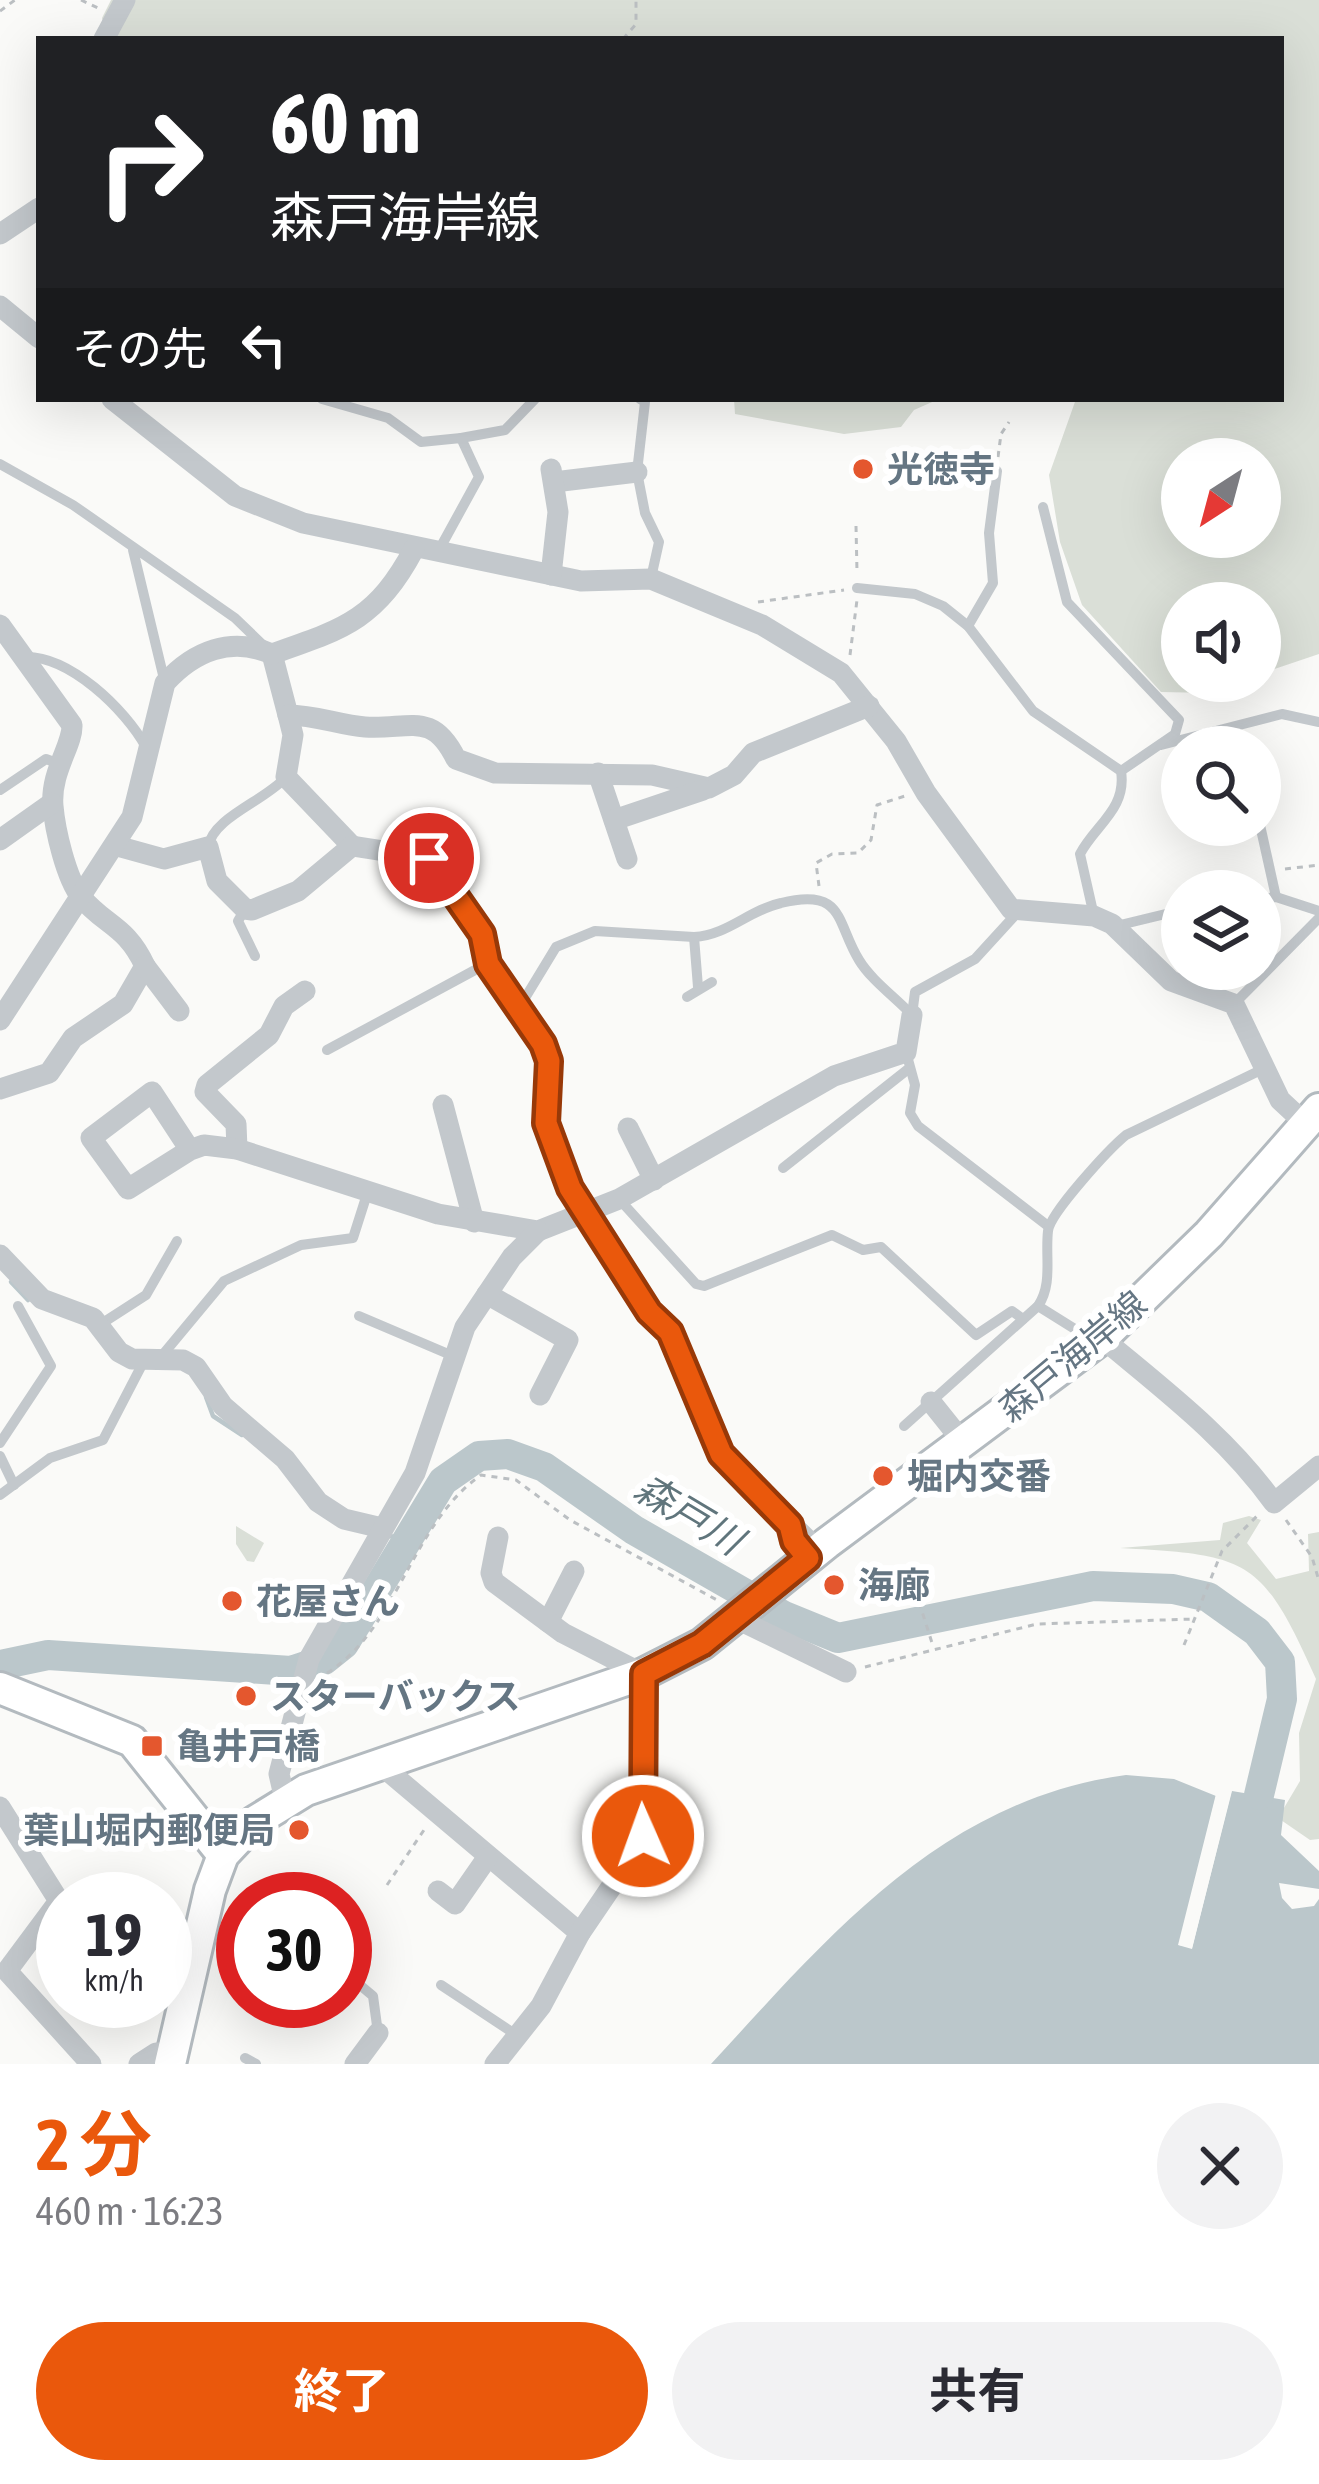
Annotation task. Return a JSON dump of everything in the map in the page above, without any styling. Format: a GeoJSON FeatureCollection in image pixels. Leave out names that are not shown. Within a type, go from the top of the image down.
{"type":"FeatureCollection","features":[{"type":"Feature","properties":{"kind":"main road","name":"森戸海岸線"},"geometry":{"type":"LineString","coordinates":[[171,2059],[204,1909],[223,1855],[286,1800],[681,1658],[1099,1340],[1189,1255],[1315,1122]]}},
{"type":"Feature","properties":{"kind":"main road"},"geometry":{"type":"LineString","coordinates":[[1,1690],[132,1741],[223,1855]]}},
{"type":"Feature","properties":{"kind":"street"},"geometry":{"type":"LineString","coordinates":[[106,36],[125,0]]}},
{"type":"Feature","properties":{"kind":"street"},"geometry":{"type":"LineString","coordinates":[[0,234],[36,210]]}},
{"type":"Feature","properties":{"kind":"street"},"geometry":{"type":"LineString","coordinates":[[0,306],[36,336]]}},
{"type":"Feature","properties":{"kind":"street"},"geometry":{"type":"LineString","coordinates":[[116,402],[235,496],[303,523],[551,575],[608,582],[651,579],[721,607],[841,673],[1018,912],[1094,916],[1116,926],[1171,981],[1234,1004],[1249,1026],[1263,1069],[1280,1100],[1315,1122]]}},
{"type":"Feature","properties":{"kind":"street"},"geometry":{"type":"LineString","coordinates":[[551,575],[558,512],[552,475],[637,472]]}},
{"type":"Feature","properties":{"kind":"street"},"geometry":{"type":"LineString","coordinates":[[0,1020],[132,817],[165,683],[195,656],[214,649],[250,645],[272,654],[350,627],[392,586],[413,549]]}},
{"type":"Feature","properties":{"kind":"street"},"geometry":{"type":"LineString","coordinates":[[0,625],[72,725],[57,764],[52,803],[80,896],[122,928],[179,1011]]}},
{"type":"Feature","properties":{"kind":"street"},"geometry":{"type":"LineString","coordinates":[[272,654],[293,735],[286,777],[352,846],[429,858],[482,934],[488,964],[543,1044],[549,1061],[546,1123],[585,1213],[649,1312],[670,1332],[721,1454],[790,1525],[794,1541],[808,1558]]}},
{"type":"Feature","properties":{"kind":"street"},"geometry":{"type":"LineString","coordinates":[[614,820],[709,788],[734,775],[753,753],[869,706]]}},
{"type":"Feature","properties":{"kind":"street"},"geometry":{"type":"LineString","coordinates":[[288,715],[323,715],[359,726],[419,723],[445,736],[456,759],[495,773],[652,775],[709,788]]}},
{"type":"Feature","properties":{"kind":"street"},"geometry":{"type":"LineString","coordinates":[[598,773],[627,859]]}},
{"type":"Feature","properties":{"kind":"street"},"geometry":{"type":"LineString","coordinates":[[0,840],[52,803]]}},
{"type":"Feature","properties":{"kind":"street"},"geometry":{"type":"LineString","coordinates":[[116,846],[164,860],[208,847],[217,881],[245,909],[298,891],[352,846]]}},
{"type":"Feature","properties":{"kind":"street"},"geometry":{"type":"LineString","coordinates":[[0,1089],[49,1073],[73,1038],[123,1004],[145,966]]}},
{"type":"Feature","properties":{"kind":"street"},"geometry":{"type":"LineString","coordinates":[[237,1149],[236,1124],[205,1092],[207,1085],[269,1035],[284,1006],[305,991]]}},
{"type":"Feature","properties":{"kind":"street"},"geometry":{"type":"LineString","coordinates":[[190,1150],[152,1092],[91,1138],[128,1189],[204,1145],[237,1149],[474,1222],[538,1231],[619,1199],[810,1088],[906,1061],[912,1015]]}},
{"type":"Feature","properties":{"kind":"street"},"geometry":{"type":"LineString","coordinates":[[443,1105],[474,1222]]}},
{"type":"Feature","properties":{"kind":"street"},"geometry":{"type":"LineString","coordinates":[[628,1128],[654,1180]]}},
{"type":"Feature","properties":{"kind":"street"},"geometry":{"type":"LineString","coordinates":[[286,1800],[279,1774],[306,1671],[415,1473],[453,1356],[487,1294],[538,1231]]}},
{"type":"Feature","properties":{"kind":"street"},"geometry":{"type":"LineString","coordinates":[[0,1255],[42,1299],[79,1310],[100,1324],[118,1352],[147,1364],[196,1367],[223,1406],[285,1459],[329,1512],[378,1534]]}},
{"type":"Feature","properties":{"kind":"street"},"geometry":{"type":"LineString","coordinates":[[487,1294],[568,1340],[539,1395]]}},
{"type":"Feature","properties":{"kind":"street"},"geometry":{"type":"LineString","coordinates":[[1099,1340],[1227,1445],[1274,1503],[1319,1466]]}},
{"type":"Feature","properties":{"kind":"street"},"geometry":{"type":"LineString","coordinates":[[932,1402],[963,1442]]}},
{"type":"Feature","properties":{"kind":"street"},"geometry":{"type":"LineString","coordinates":[[495,2064],[542,2006],[580,1933],[643,1836],[644,1674],[548,1622],[494,1582],[491,1573],[498,1537]]}},
{"type":"Feature","properties":{"kind":"street"},"geometry":{"type":"LineString","coordinates":[[548,1622],[574,1571]]}},
{"type":"Feature","properties":{"kind":"street"},"geometry":{"type":"LineString","coordinates":[[735,1618],[846,1672]]}},
{"type":"Feature","properties":{"kind":"street"},"geometry":{"type":"LineString","coordinates":[[382,1766],[580,1933]]}},
{"type":"Feature","properties":{"kind":"street"},"geometry":{"type":"LineString","coordinates":[[0,1807],[59,1901],[2,1971],[91,2064]]}},
{"type":"Feature","properties":{"kind":"street"},"geometry":{"type":"LineString","coordinates":[[438,1892],[455,1904],[487,1858]]}},
{"type":"Feature","properties":{"kind":"street"},"geometry":{"type":"LineString","coordinates":[[355,2064],[378,2033]]}},
{"type":"Feature","properties":{"kind":"street"},"geometry":{"type":"LineString","coordinates":[[139,2064],[156,2053],[171,2059]]}},
{"type":"Feature","properties":{"kind":"lane"},"geometry":{"type":"LineString","coordinates":[[332,402],[388,418],[421,442],[505,430],[533,402]]}},
{"type":"Feature","properties":{"kind":"lane"},"geometry":{"type":"LineString","coordinates":[[646,402],[637,472],[645,513],[659,542],[651,579]]}},
{"type":"Feature","properties":{"kind":"lane"},"geometry":{"type":"LineString","coordinates":[[437,553],[479,477],[461,438]]}},
{"type":"Feature","properties":{"kind":"lane"},"geometry":{"type":"LineString","coordinates":[[0,464],[74,505],[235,618],[272,654]]}},
{"type":"Feature","properties":{"kind":"lane"},"geometry":{"type":"LineString","coordinates":[[968,626],[992,583],[988,533],[997,471]]}},
{"type":"Feature","properties":{"kind":"lane"},"geometry":{"type":"LineString","coordinates":[[1043,507],[1074,614],[1180,726]]}},
{"type":"Feature","properties":{"kind":"lane"},"geometry":{"type":"LineString","coordinates":[[133,550],[165,683]]}},
{"type":"Feature","properties":{"kind":"lane"},"geometry":{"type":"LineString","coordinates":[[857,588],[915,594],[943,606],[968,626],[1033,711],[1120,771],[1124,789],[1102,829],[1080,854],[1094,916]]}},
{"type":"Feature","properties":{"kind":"lane"},"geometry":{"type":"LineString","coordinates":[[24,657],[50,656],[124,709],[146,747]]}},
{"type":"Feature","properties":{"kind":"lane"},"geometry":{"type":"LineString","coordinates":[[1234,726],[1282,713],[1319,722]]}},
{"type":"Feature","properties":{"kind":"lane"},"geometry":{"type":"LineString","coordinates":[[1120,771],[1161,746]]}},
{"type":"Feature","properties":{"kind":"lane"},"geometry":{"type":"LineString","coordinates":[[0,790],[46,759],[57,764]]}},
{"type":"Feature","properties":{"kind":"lane"},"geometry":{"type":"LineString","coordinates":[[208,847],[209,836],[230,816],[263,801],[286,777]]}},
{"type":"Feature","properties":{"kind":"lane"},"geometry":{"type":"LineString","coordinates":[[1234,1004],[1319,915],[1281,899]]}},
{"type":"Feature","properties":{"kind":"lane"},"geometry":{"type":"LineString","coordinates":[[519,1008],[556,946],[595,931],[694,937],[726,931],[781,902],[822,903],[844,918],[859,960],[912,1015]]}},
{"type":"Feature","properties":{"kind":"lane"},"geometry":{"type":"LineString","coordinates":[[245,909],[238,921],[255,956]]}},
{"type":"Feature","properties":{"kind":"lane"},"geometry":{"type":"LineString","coordinates":[[912,1015],[915,992],[975,959],[1018,912]]}},
{"type":"Feature","properties":{"kind":"lane"},"geometry":{"type":"LineString","coordinates":[[1116,926],[1161,915]]}},
{"type":"Feature","properties":{"kind":"lane"},"geometry":{"type":"LineString","coordinates":[[694,937],[698,987]]}},
{"type":"Feature","properties":{"kind":"lane"},"geometry":{"type":"LineString","coordinates":[[328,1050],[488,964]]}},
{"type":"Feature","properties":{"kind":"lane"},"geometry":{"type":"LineString","coordinates":[[687,997],[712,982]]}},
{"type":"Feature","properties":{"kind":"lane"},"geometry":{"type":"LineString","coordinates":[[783,1168],[906,1061],[915,1085],[910,1113],[918,1126],[1048,1226]]}},
{"type":"Feature","properties":{"kind":"lane"},"geometry":{"type":"LineString","coordinates":[[904,1426],[1038,1306],[1046,1294],[1048,1226],[1057,1207],[1083,1186],[1126,1135],[1263,1069]]}},
{"type":"Feature","properties":{"kind":"lane"},"geometry":{"type":"LineString","coordinates":[[0,1495],[50,1458],[104,1440],[147,1364],[224,1281],[301,1244],[353,1238],[368,1191]]}},
{"type":"Feature","properties":{"kind":"lane"},"geometry":{"type":"LineString","coordinates":[[619,1199],[696,1284],[704,1286],[832,1235],[863,1250],[881,1247],[895,1256],[929,1298],[976,1335],[1012,1311],[1023,1319]]}},
{"type":"Feature","properties":{"kind":"lane"},"geometry":{"type":"LineString","coordinates":[[100,1324],[146,1295],[177,1241]]}},
{"type":"Feature","properties":{"kind":"lane"},"geometry":{"type":"LineString","coordinates":[[0,1443],[51,1366],[18,1306]]}},
{"type":"Feature","properties":{"kind":"lane"},"geometry":{"type":"LineString","coordinates":[[1038,1306],[1099,1340]]}},
{"type":"Feature","properties":{"kind":"lane"},"geometry":{"type":"LineString","coordinates":[[359,1316],[453,1356]]}},
{"type":"Feature","properties":{"kind":"lane"},"geometry":{"type":"LineString","coordinates":[[0,1456],[14,1485]]}},
{"type":"Feature","properties":{"kind":"lane"},"geometry":{"type":"LineString","coordinates":[[441,1984],[518,2036]]}},
{"type":"Feature","properties":{"kind":"lane"},"geometry":{"type":"LineString","coordinates":[[372,1995],[378,2033]]}},
{"type":"Feature","properties":{"kind":"path"},"geometry":{"type":"LineString","coordinates":[[0,11],[15,0]]}},
{"type":"Feature","properties":{"kind":"path"},"geometry":{"type":"LineString","coordinates":[[625,36],[636,24],[636,0]]}},
{"type":"Feature","properties":{"kind":"path"},"geometry":{"type":"LineString","coordinates":[[997,471],[1001,434],[1009,422]]}},
{"type":"Feature","properties":{"kind":"path"},"geometry":{"type":"LineString","coordinates":[[841,673],[854,648],[856,526]]}},
{"type":"Feature","properties":{"kind":"path"},"geometry":{"type":"LineString","coordinates":[[721,607],[857,588]]}},
{"type":"Feature","properties":{"kind":"path"},"geometry":{"type":"LineString","coordinates":[[822,903],[816,863],[832,854],[858,854],[871,840],[877,805],[925,791]]}},
{"type":"Feature","properties":{"kind":"path"},"geometry":{"type":"LineString","coordinates":[[1278,870],[1319,865]]}},
{"type":"Feature","properties":{"kind":"path"},"geometry":{"type":"LineString","coordinates":[[1184,1645],[1222,1551],[1274,1503],[1312,1557],[1319,1581]]}},
{"type":"Feature","properties":{"kind":"path"},"geometry":{"type":"LineString","coordinates":[[919,1602],[934,1649]]}},
{"type":"Feature","properties":{"kind":"path"},"geometry":{"type":"LineString","coordinates":[[846,1672],[1036,1624],[1195,1619]]}},
{"type":"Feature","properties":{"kind":"path"},"geometry":{"type":"LineString","coordinates":[[387,1886],[435,1815]]}},
{"type":"Feature","properties":{"kind":"shaded area"},"geometry":{"type":"Polygon","coordinates":[[[111,0],[1319,0],[1319,654],[1281,667],[1281,582],[1161,582],[1161,692],[1082,605],[1060,542],[1049,475],[1075,402],[1284,402],[1284,36],[106,36],[102,18],[111,0]]]}},
{"type":"Feature","properties":{"kind":"shaded area"},"geometry":{"type":"Polygon","coordinates":[[[734,402],[932,402],[914,410],[901,427],[844,434],[735,414],[734,402]]]}},
{"type":"Feature","properties":{"kind":"shaded area"},"geometry":{"type":"Polygon","coordinates":[[[1249,1516],[1261,1520],[1247,1543],[1276,1579],[1309,1571],[1308,1534],[1319,1532],[1319,1839],[1310,1840],[1278,1818],[1300,1781],[1299,1733],[1316,1679],[1281,1608],[1246,1571],[1224,1561],[1120,1548],[1220,1540],[1223,1523],[1249,1516]]]}},
{"type":"Feature","properties":{"kind":"shaded area"},"geometry":{"type":"Polygon","coordinates":[[[236,1526],[264,1543],[254,1562],[247,1561],[236,1544],[236,1526]]]}},
{"type":"Feature","properties":{"kind":"shaded area"},"geometry":{"type":"Polygon","coordinates":[[[1126,1775],[1174,1779],[1216,1796],[1179,1945],[1192,1948],[1232,1791],[1285,1800],[1281,1835],[1319,1871],[1319,1889],[1279,1883],[1282,1898],[1292,1909],[1314,1906],[1319,1899],[1319,2064],[711,2064],[846,1922],[945,1843],[1000,1813],[1060,1789],[1126,1775]]]}},
{"type":"Feature","properties":{"kind":"pier"},"geometry":{"type":"Polygon","coordinates":[[[1233,1785],[1192,1949],[1178,1945],[1217,1790],[1222,1797],[1188,1942],[1226,1789],[1233,1785]]]}},
{"type":"Feature","properties":{"kind":"waterway"},"geometry":{"type":"LineString","coordinates":[[11,1282],[28,1300]]}},
{"type":"Feature","properties":{"kind":"waterway"},"geometry":{"type":"LineString","coordinates":[[206,1397],[213,1416],[242,1435]]}},
{"type":"Feature","properties":{"kind":"waterway","name":"森戸川"},"geometry":{"type":"LineString","coordinates":[[0,1665],[48,1655],[291,1671],[324,1660],[344,1644],[443,1481],[479,1456],[508,1454],[544,1467],[634,1530],[784,1616],[838,1638],[1093,1586],[1173,1589],[1208,1597],[1257,1632],[1280,1662],[1282,1699],[1259,1795]]}},
{"type":"Feature","properties":{"kind":"waterway"},"geometry":{"type":"LineString","coordinates":[[388,1536],[407,1538]]}},
{"type":"Feature","properties":{"kind":"place","name":"光徳寺"},"geometry":{"type":"Point","coordinates":[863,469]}},
{"type":"Feature","properties":{"kind":"place","name":"堀内交番"},"geometry":{"type":"Point","coordinates":[883,1476]}},
{"type":"Feature","properties":{"kind":"place","name":"海廊"},"geometry":{"type":"Point","coordinates":[834,1585]}},
{"type":"Feature","properties":{"kind":"place","name":"花屋さん"},"geometry":{"type":"Point","coordinates":[232,1601]}},
{"type":"Feature","properties":{"kind":"place","name":"スターバックス"},"geometry":{"type":"Point","coordinates":[246,1696]}},
{"type":"Feature","properties":{"kind":"place","name":"亀井戸橋"},"geometry":{"type":"Point","coordinates":[152,1746]}},
{"type":"Feature","properties":{"kind":"place","name":"葉山堀内郵便局"},"geometry":{"type":"Point","coordinates":[299,1830]}},
{"type":"Feature","properties":{"kind":"route"},"geometry":{"type":"LineString","coordinates":[[429,858],[482,934],[488,964],[543,1044],[549,1061],[546,1123],[570,1188],[649,1312],[670,1332],[721,1454],[790,1525],[794,1541],[808,1558],[702,1644],[644,1674],[643,1836]]}}]}
